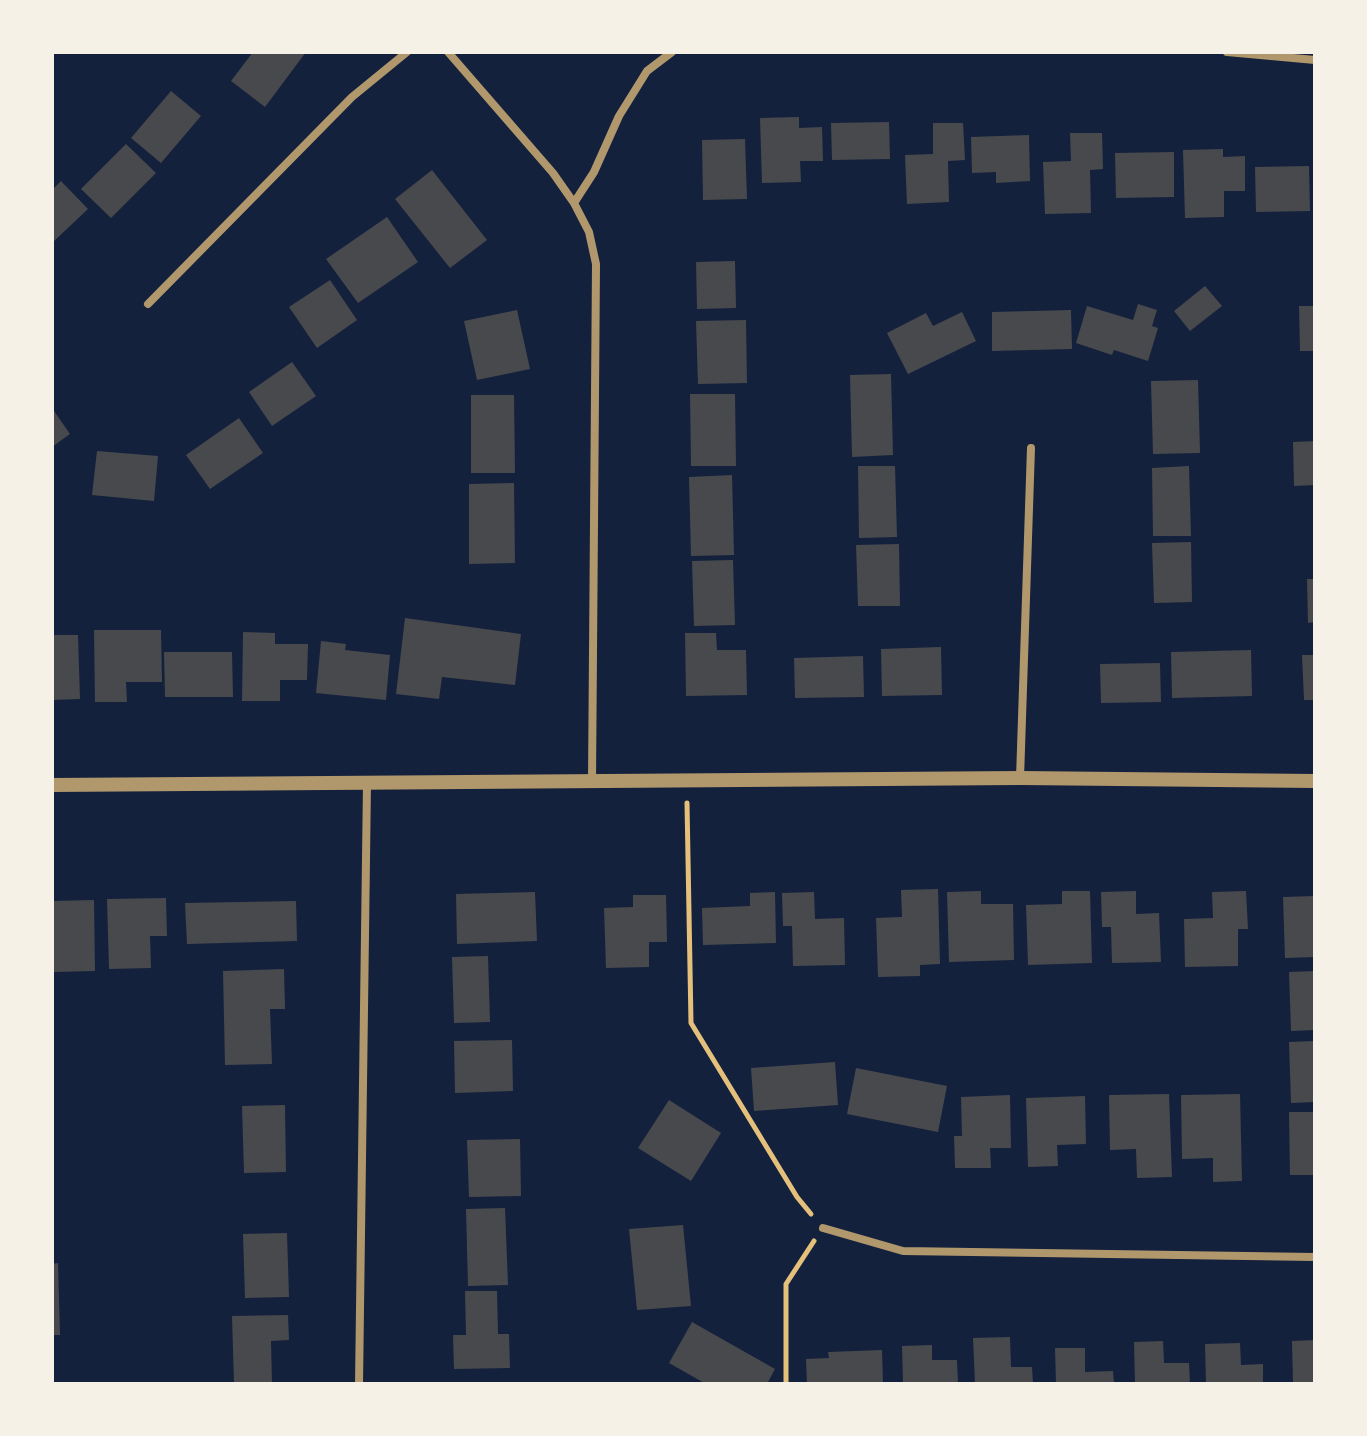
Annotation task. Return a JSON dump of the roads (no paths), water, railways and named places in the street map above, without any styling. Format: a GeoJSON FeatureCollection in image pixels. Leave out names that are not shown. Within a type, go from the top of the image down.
{"type":"FeatureCollection","features":[{"type":"Feature","properties":{"kind":"street"},"geometry":{"type":"LineString","coordinates":[[148,304],[352,97],[407,52]]}},
{"type":"Feature","properties":{"kind":"street"},"geometry":{"type":"LineString","coordinates":[[448,52],[553,173],[574,203],[589,232],[596,264],[592,781]]}},
{"type":"Feature","properties":{"kind":"street"},"geometry":{"type":"LineString","coordinates":[[574,203],[594,172],[619,116],[647,71],[672,52]]}},
{"type":"Feature","properties":{"kind":"street"},"geometry":{"type":"LineString","coordinates":[[1227,52],[1315,60]]}},
{"type":"Feature","properties":{"kind":"street"},"geometry":{"type":"LineString","coordinates":[[1020,778],[1031,448]]}},
{"type":"Feature","properties":{"kind":"street"},"geometry":{"type":"LineString","coordinates":[[52,785],[1020,778],[1315,781]]}},
{"type":"Feature","properties":{"kind":"street"},"geometry":{"type":"LineString","coordinates":[[359,1384],[367,783]]}},
{"type":"Feature","properties":{"kind":"street"},"geometry":{"type":"LineString","coordinates":[[823,1228],[903,1251],[1315,1257]]}}]}
